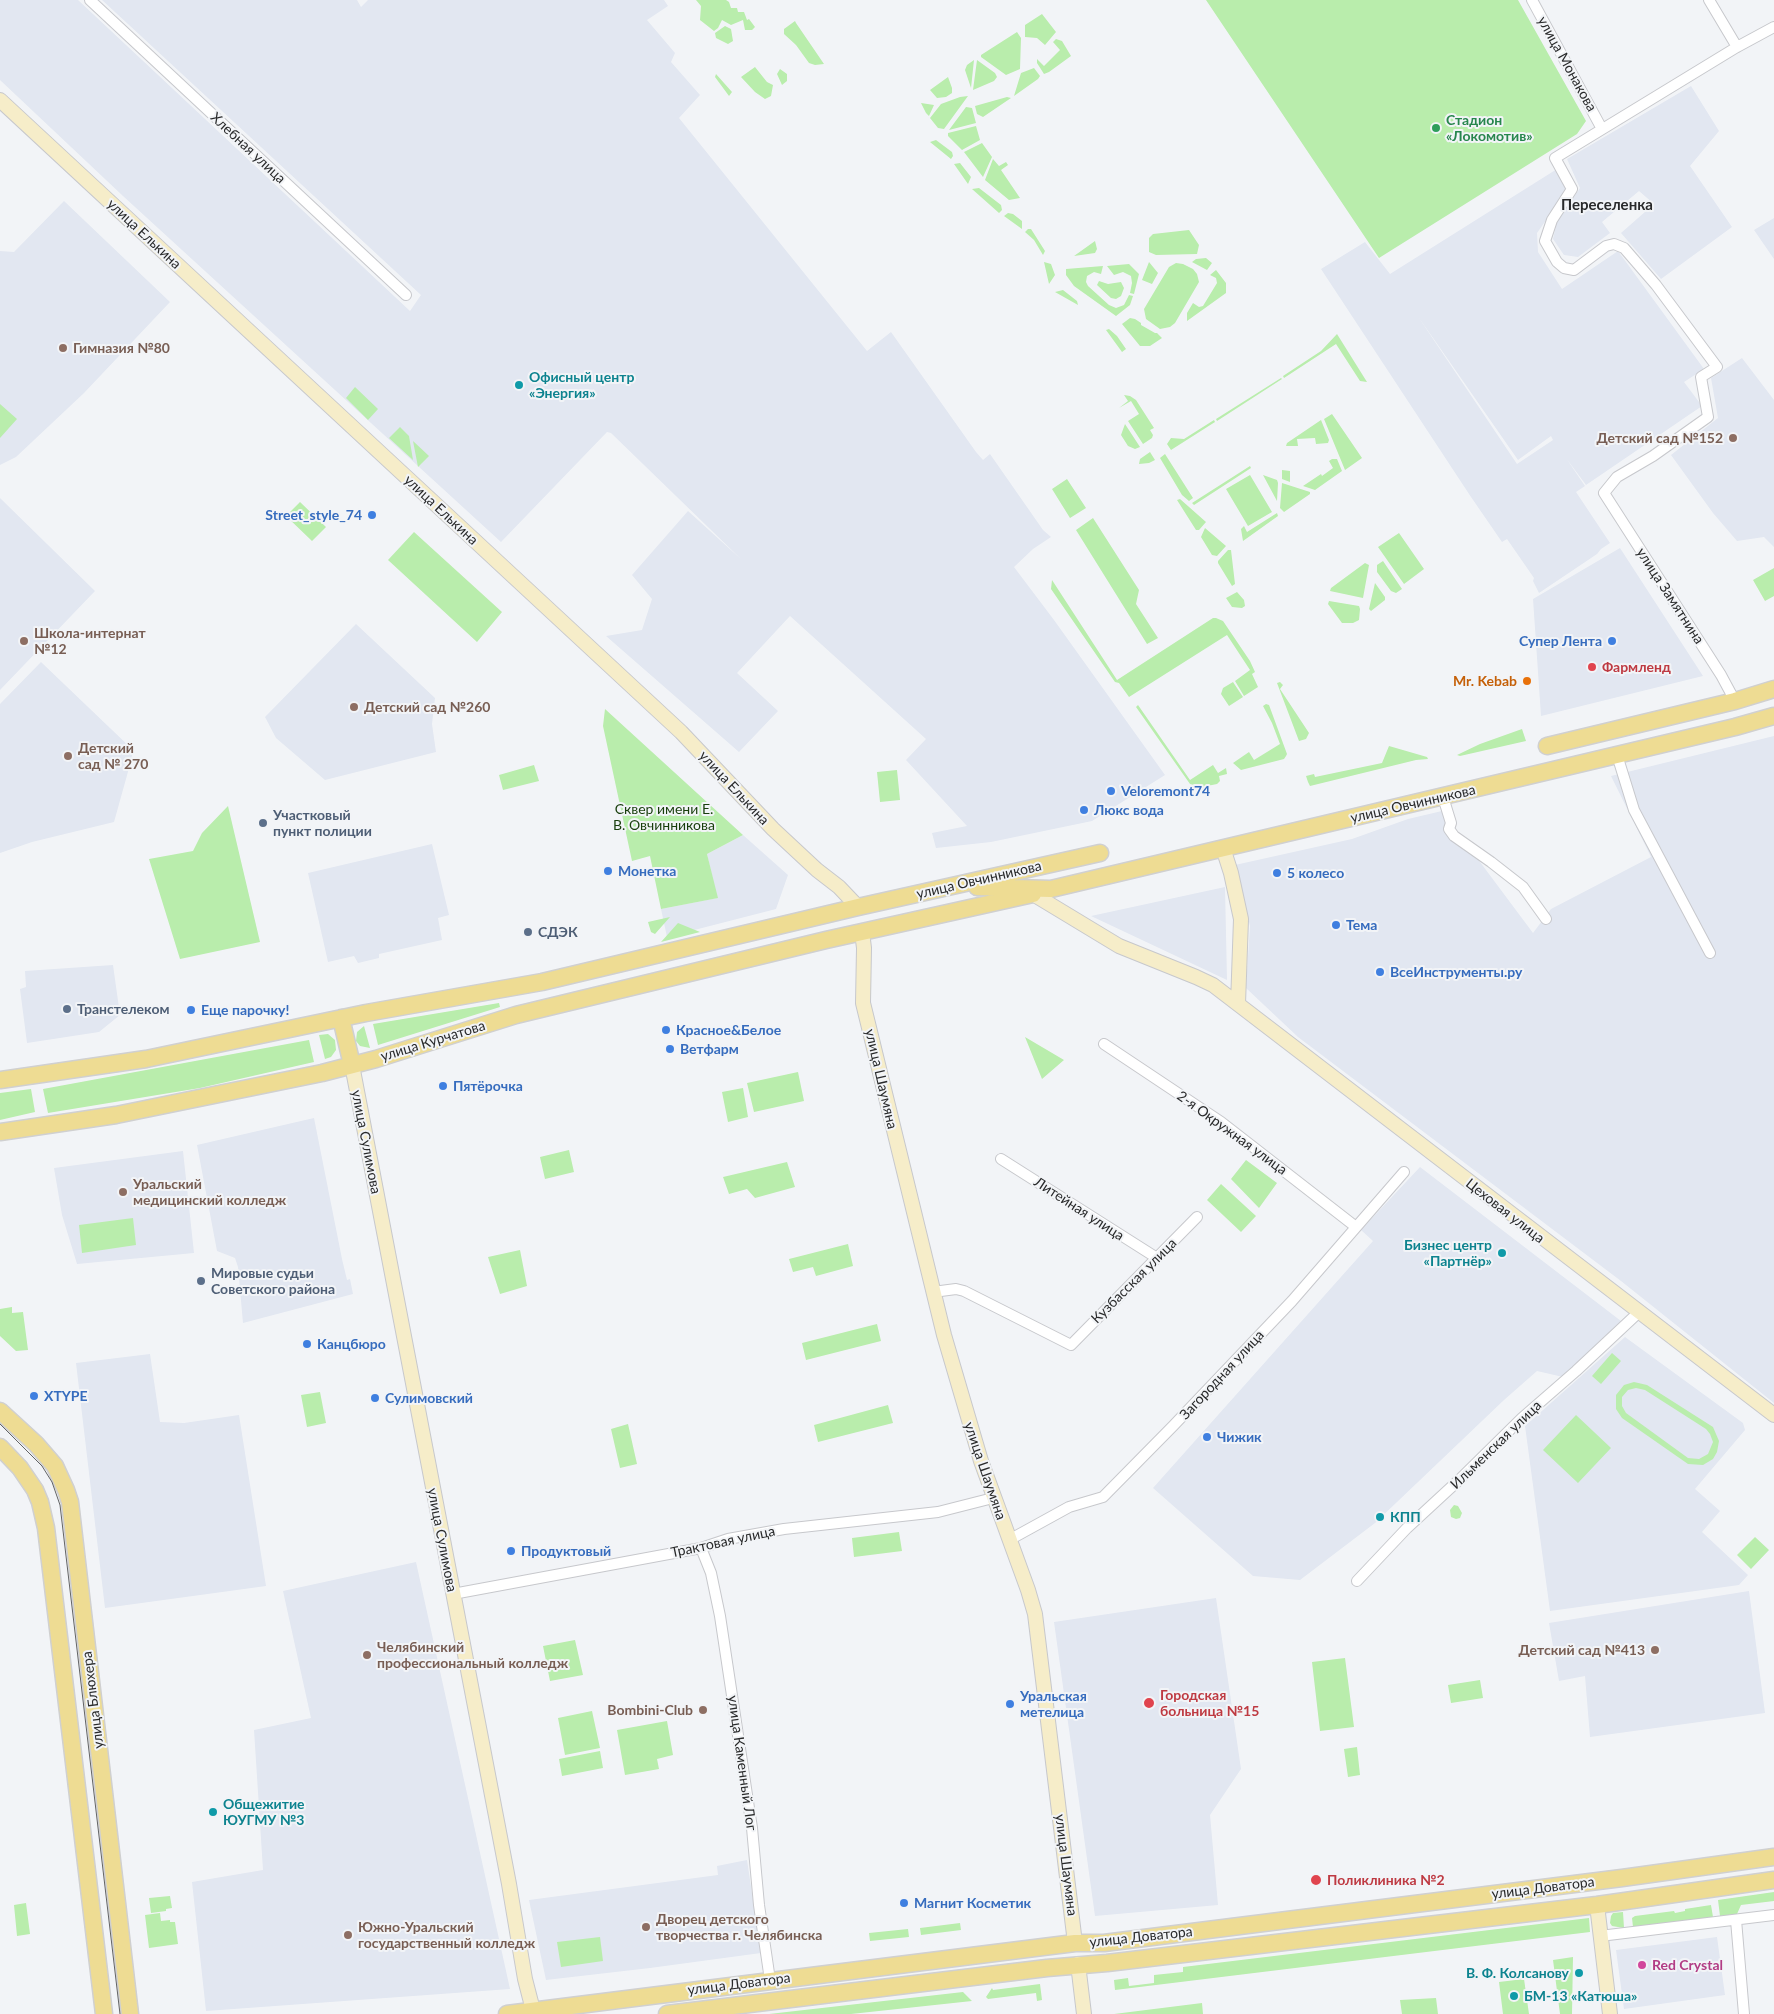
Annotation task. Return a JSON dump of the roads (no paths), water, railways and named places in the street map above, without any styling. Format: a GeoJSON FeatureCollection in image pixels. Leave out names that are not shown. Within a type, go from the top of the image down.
{"type":"FeatureCollection","features":[{"type":"Feature","properties":{"kind":"main road","name":"улица Елькина"},"geometry":{"type":"LineString","coordinates":[[0,100],[681,732],[772,829],[817,870],[839,887],[858,907]]}},
{"type":"Feature","properties":{"kind":"main road"},"geometry":{"type":"LineString","coordinates":[[1548,746],[1735,701],[1774,689]]}},
{"type":"Feature","properties":{"kind":"main road","name":"улица Овчинникова"},"geometry":{"type":"LineString","coordinates":[[953,886],[1051,889],[1443,797],[1774,716]]}},
{"type":"Feature","properties":{"kind":"main road"},"geometry":{"type":"LineString","coordinates":[[1223,848],[1231,873],[1241,919],[1238,1004]]}},
{"type":"Feature","properties":{"kind":"main road","name":"улица Овчинникова"},"geometry":{"type":"LineString","coordinates":[[858,907],[1100,853]]}},
{"type":"Feature","properties":{"kind":"main road","name":"улица Овчинникова"},"geometry":{"type":"LineString","coordinates":[[862,932],[1033,894]]}},
{"type":"Feature","properties":{"kind":"main road","name":"Цеховая улица"},"geometry":{"type":"LineString","coordinates":[[1033,894],[1120,946],[1196,977],[1238,1004],[1774,1416]]}},
{"type":"Feature","properties":{"kind":"main road"},"geometry":{"type":"LineString","coordinates":[[0,1080],[146,1059],[341,1018],[542,982],[858,907],[862,932]]}},
{"type":"Feature","properties":{"kind":"main road","name":"улица Курчатова"},"geometry":{"type":"LineString","coordinates":[[0,1132],[116,1115],[352,1065],[516,1015],[862,932]]}},
{"type":"Feature","properties":{"kind":"main road","name":"улица Шаумяна"},"geometry":{"type":"LineString","coordinates":[[862,932],[864,954],[863,1003],[933,1292],[966,1416],[1035,1614],[1084,2014]]}},
{"type":"Feature","properties":{"kind":"main road"},"geometry":{"type":"LineString","coordinates":[[341,1018],[352,1065]]}},
{"type":"Feature","properties":{"kind":"main road","name":"улица Сулимова"},"geometry":{"type":"LineString","coordinates":[[352,1065],[509,1884],[525,1979],[533,2012]]}},
{"type":"Feature","properties":{"kind":"main road","name":"улица Блюхера"},"geometry":{"type":"LineString","coordinates":[[0,1411],[36,1444],[55,1466],[70,1502],[130,2014]]}},
{"type":"Feature","properties":{"kind":"main road","name":"улица Блюхера"},"geometry":{"type":"LineString","coordinates":[[0,1447],[28,1478],[40,1502],[45,1521],[104,2014]]}},
{"type":"Feature","properties":{"kind":"main road","name":"улица Доватора"},"geometry":{"type":"LineString","coordinates":[[507,2014],[1075,1943],[1104,1943],[1774,1857]]}},
{"type":"Feature","properties":{"kind":"main road","name":"улица Доватора"},"geometry":{"type":"LineString","coordinates":[[667,2014],[1078,1964],[1115,1962],[1597,1905],[1774,1880]]}},
{"type":"Feature","properties":{"kind":"main road"},"geometry":{"type":"LineString","coordinates":[[1595,1881],[1610,2014]]}},
{"type":"Feature","properties":{"kind":"street","name":"Хлебная улица"},"geometry":{"type":"LineString","coordinates":[[90,0],[406,295]]}},
{"type":"Feature","properties":{"kind":"street","name":"улица Монакова"},"geometry":{"type":"LineString","coordinates":[[1532,0],[1602,128]]}},
{"type":"Feature","properties":{"kind":"street"},"geometry":{"type":"LineString","coordinates":[[1709,0],[1737,47]]}},
{"type":"Feature","properties":{"kind":"street"},"geometry":{"type":"LineString","coordinates":[[1602,128],[1774,27]]}},
{"type":"Feature","properties":{"kind":"street","name":"улица Замятнина"},"geometry":{"type":"LineString","coordinates":[[1602,128],[1555,158],[1572,189],[1552,220],[1546,241],[1557,262],[1564,268],[1574,270],[1606,246],[1614,244],[1624,248],[1656,285],[1717,367],[1701,377],[1708,417],[1618,477],[1604,493],[1721,675],[1735,701]]}},
{"type":"Feature","properties":{"kind":"street"},"geometry":{"type":"LineString","coordinates":[[1617,755],[1634,810],[1710,953]]}},
{"type":"Feature","properties":{"kind":"street"},"geometry":{"type":"LineString","coordinates":[[1443,797],[1451,823],[1450,829],[1454,836],[1523,887],[1546,919]]}},
{"type":"Feature","properties":{"kind":"street","name":"2-я Окружная улица"},"geometry":{"type":"LineString","coordinates":[[1104,1044],[1221,1122],[1356,1228]]}},
{"type":"Feature","properties":{"kind":"street","name":"Литейная улица"},"geometry":{"type":"LineString","coordinates":[[1001,1159],[1157,1258]]}},
{"type":"Feature","properties":{"kind":"street","name":"Загородная улица"},"geometry":{"type":"LineString","coordinates":[[1010,1540],[1069,1507],[1103,1497],[1286,1307],[1404,1172]]}},
{"type":"Feature","properties":{"kind":"street","name":"Кузбасская улица"},"geometry":{"type":"LineString","coordinates":[[933,1292],[956,1289],[964,1290],[1071,1345],[1197,1217]]}},
{"type":"Feature","properties":{"kind":"street","name":"Ильменская улица"},"geometry":{"type":"LineString","coordinates":[[1357,1581],[1407,1528],[1522,1418],[1638,1313]]}},
{"type":"Feature","properties":{"kind":"street","name":"Трактовая улица"},"geometry":{"type":"LineString","coordinates":[[453,1594],[701,1548],[728,1539],[784,1529],[938,1512],[993,1498]]}},
{"type":"Feature","properties":{"kind":"street","name":"улица Каменный Лог"},"geometry":{"type":"LineString","coordinates":[[701,1548],[711,1573],[720,1616],[752,1828],[759,1905],[770,1980]]}},
{"type":"Feature","properties":{"kind":"street"},"geometry":{"type":"LineString","coordinates":[[1600,1936],[1774,1915]]}},
{"type":"Feature","properties":{"kind":"street"},"geometry":{"type":"LineString","coordinates":[[1736,1920],[1744,2014]]}},
{"type":"Feature","properties":{"kind":"tram line"},"geometry":{"type":"LineString","coordinates":[[0,1424],[42,1466],[52,1482],[60,1505],[120,2014]]}},
{"type":"Feature","properties":{"kind":"place","name":"Стадион «Локомотив»"},"geometry":{"type":"Point","coordinates":[1436,128]}},
{"type":"Feature","properties":{"kind":"place","name":"Гимназия №80"},"geometry":{"type":"Point","coordinates":[63,348]}},
{"type":"Feature","properties":{"kind":"place","name":"Офисный центр «Энергия»"},"geometry":{"type":"Point","coordinates":[519,385]}},
{"type":"Feature","properties":{"kind":"place","name":"Детский сад №152"},"geometry":{"type":"Point","coordinates":[1733,438]}},
{"type":"Feature","properties":{"kind":"place","name":"Street_style_74"},"geometry":{"type":"Point","coordinates":[372,515]}},
{"type":"Feature","properties":{"kind":"place","name":"Школа-интернат №12"},"geometry":{"type":"Point","coordinates":[24,641]}},
{"type":"Feature","properties":{"kind":"place","name":"Супер Лента"},"geometry":{"type":"Point","coordinates":[1612,641]}},
{"type":"Feature","properties":{"kind":"place","name":"Фармленд"},"geometry":{"type":"Point","coordinates":[1592,667]}},
{"type":"Feature","properties":{"kind":"place","name":"Mr. Kebab"},"geometry":{"type":"Point","coordinates":[1527,681]}},
{"type":"Feature","properties":{"kind":"place","name":"Детский сад №260"},"geometry":{"type":"Point","coordinates":[354,707]}},
{"type":"Feature","properties":{"kind":"place","name":"Детский сад № 270"},"geometry":{"type":"Point","coordinates":[68,756]}},
{"type":"Feature","properties":{"kind":"place","name":"Veloremont74"},"geometry":{"type":"Point","coordinates":[1111,791]}},
{"type":"Feature","properties":{"kind":"place","name":"Люкс вода"},"geometry":{"type":"Point","coordinates":[1084,810]}},
{"type":"Feature","properties":{"kind":"place","name":"Участковый пункт полиции"},"geometry":{"type":"Point","coordinates":[263,823]}},
{"type":"Feature","properties":{"kind":"place","name":"Монетка"},"geometry":{"type":"Point","coordinates":[608,871]}},
{"type":"Feature","properties":{"kind":"place","name":"5 колесо"},"geometry":{"type":"Point","coordinates":[1277,873]}},
{"type":"Feature","properties":{"kind":"place","name":"Тема"},"geometry":{"type":"Point","coordinates":[1336,925]}},
{"type":"Feature","properties":{"kind":"place","name":"СДЭК"},"geometry":{"type":"Point","coordinates":[528,932]}},
{"type":"Feature","properties":{"kind":"place","name":"ВсеИнструменты.ру"},"geometry":{"type":"Point","coordinates":[1380,972]}},
{"type":"Feature","properties":{"kind":"place","name":"Транстелеком"},"geometry":{"type":"Point","coordinates":[67,1009]}},
{"type":"Feature","properties":{"kind":"place","name":"Еще парочку!"},"geometry":{"type":"Point","coordinates":[191,1010]}},
{"type":"Feature","properties":{"kind":"place","name":"Красное&Белое"},"geometry":{"type":"Point","coordinates":[666,1030]}},
{"type":"Feature","properties":{"kind":"place","name":"Ветфарм"},"geometry":{"type":"Point","coordinates":[670,1049]}},
{"type":"Feature","properties":{"kind":"place","name":"Пятёрочка"},"geometry":{"type":"Point","coordinates":[443,1086]}},
{"type":"Feature","properties":{"kind":"place","name":"Уральский медицинский колледж"},"geometry":{"type":"Point","coordinates":[123,1192]}},
{"type":"Feature","properties":{"kind":"place","name":"Бизнес центр «Партнёр»"},"geometry":{"type":"Point","coordinates":[1502,1253]}},
{"type":"Feature","properties":{"kind":"place","name":"Мировые судьи Советского района"},"geometry":{"type":"Point","coordinates":[201,1281]}},
{"type":"Feature","properties":{"kind":"place","name":"Канцбюро"},"geometry":{"type":"Point","coordinates":[307,1344]}},
{"type":"Feature","properties":{"kind":"place","name":"XTYPE"},"geometry":{"type":"Point","coordinates":[34,1396]}},
{"type":"Feature","properties":{"kind":"place","name":"Сулимовский"},"geometry":{"type":"Point","coordinates":[375,1398]}},
{"type":"Feature","properties":{"kind":"place","name":"Чижик"},"geometry":{"type":"Point","coordinates":[1207,1437]}},
{"type":"Feature","properties":{"kind":"place","name":"КПП"},"geometry":{"type":"Point","coordinates":[1380,1517]}},
{"type":"Feature","properties":{"kind":"place","name":"Продуктовый"},"geometry":{"type":"Point","coordinates":[511,1551]}},
{"type":"Feature","properties":{"kind":"place","name":"Детский сад №413"},"geometry":{"type":"Point","coordinates":[1655,1650]}},
{"type":"Feature","properties":{"kind":"place","name":"Челябинский профессиональный колледж"},"geometry":{"type":"Point","coordinates":[367,1655]}},
{"type":"Feature","properties":{"kind":"place","name":"Городская больница №15"},"geometry":{"type":"Point","coordinates":[1149,1703]}},
{"type":"Feature","properties":{"kind":"place","name":"Уральская метелица"},"geometry":{"type":"Point","coordinates":[1010,1704]}},
{"type":"Feature","properties":{"kind":"place","name":"Bombini-Club"},"geometry":{"type":"Point","coordinates":[703,1710]}},
{"type":"Feature","properties":{"kind":"place","name":"Общежитие ЮУГМУ №3"},"geometry":{"type":"Point","coordinates":[213,1812]}},
{"type":"Feature","properties":{"kind":"place","name":"Поликлиника №2"},"geometry":{"type":"Point","coordinates":[1316,1880]}},
{"type":"Feature","properties":{"kind":"place","name":"Магнит Косметик"},"geometry":{"type":"Point","coordinates":[904,1903]}},
{"type":"Feature","properties":{"kind":"place","name":"Дворец детского творчества г. Челябинска"},"geometry":{"type":"Point","coordinates":[646,1927]}},
{"type":"Feature","properties":{"kind":"place","name":"Южно-Уральский государственный колледж"},"geometry":{"type":"Point","coordinates":[348,1935]}},
{"type":"Feature","properties":{"kind":"place","name":"Red Crystal"},"geometry":{"type":"Point","coordinates":[1642,1965]}},
{"type":"Feature","properties":{"kind":"place","name":"В. Ф. Колсанову"},"geometry":{"type":"Point","coordinates":[1579,1973]}},
{"type":"Feature","properties":{"kind":"place","name":"БМ-13 «Катюша»"},"geometry":{"type":"Point","coordinates":[1514,1996]}},
{"type":"Feature","properties":{"kind":"district","name":"Переселенка"},"geometry":{"type":"Point","coordinates":[1607,205]}},
{"type":"Feature","properties":{"kind":"park label","name":"Сквер имени Е. В. Овчинникова"},"geometry":{"type":"Point","coordinates":[664,818]}}]}
